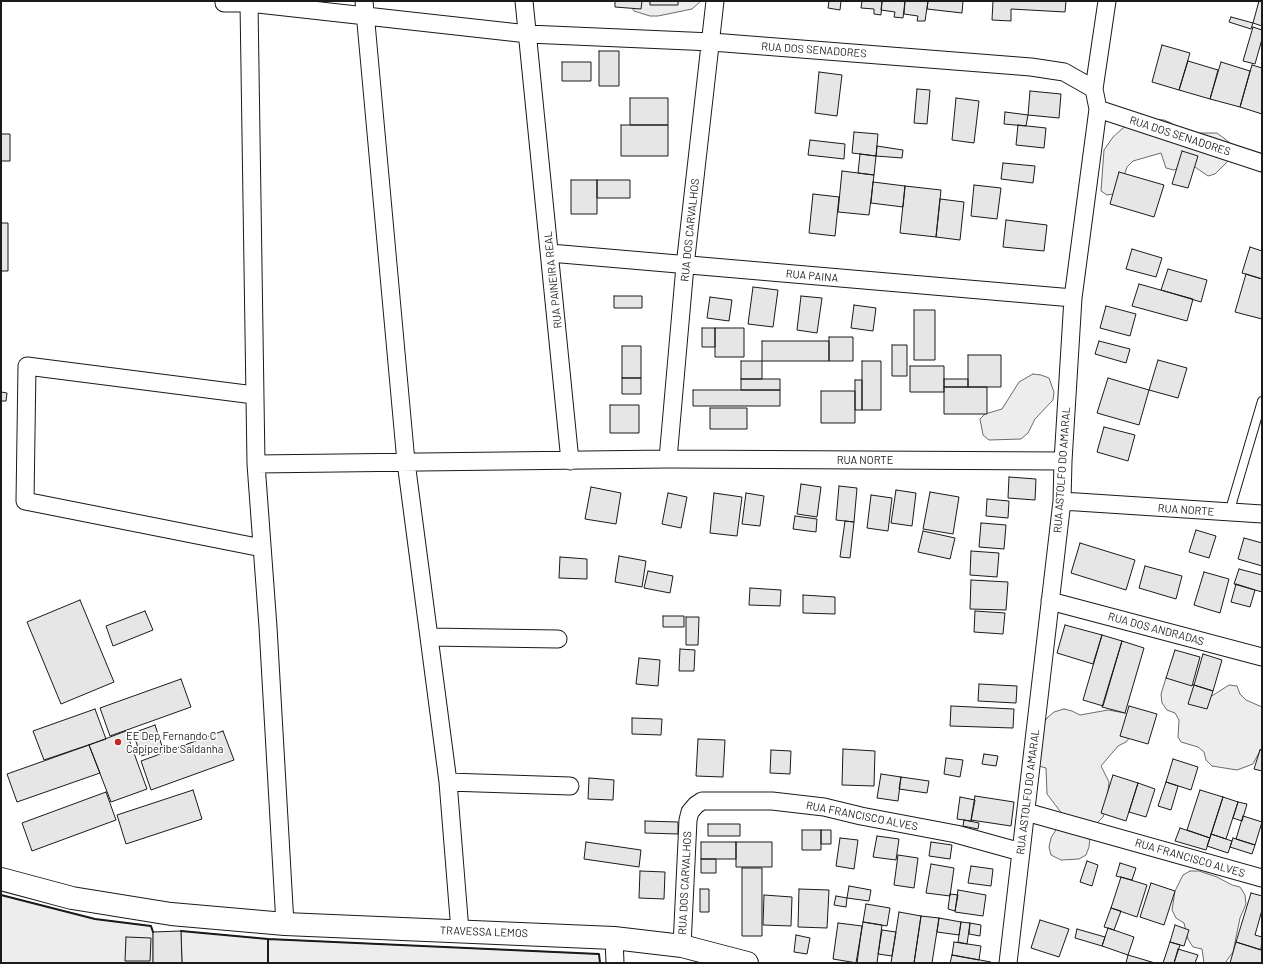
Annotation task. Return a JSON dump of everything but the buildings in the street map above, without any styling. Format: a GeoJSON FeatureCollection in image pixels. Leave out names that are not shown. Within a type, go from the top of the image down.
{"type":"FeatureCollection","features":[{"type":"Feature","properties":{"kind":"street","name":"RUA PAINEIRA REAL"},"geometry":{"type":"LineString","coordinates":[[524,1],[570,461]]}},
{"type":"Feature","properties":{"kind":"street","name":"RUA DOS CARVALHOS"},"geometry":{"type":"LineString","coordinates":[[668,459],[685,266],[712,42],[715,1]]}},
{"type":"Feature","properties":{"kind":"street","name":"RUA ASTOLFO DO AMARAL"},"geometry":{"type":"LineString","coordinates":[[1008,963],[1062,501],[1073,298],[1098,109],[1094,89],[1107,1]]}},
{"type":"Feature","properties":{"kind":"street","name":"RUA DOS SENADORES"},"geometry":{"type":"LineString","coordinates":[[224,3],[365,8],[528,34],[712,42],[1031,67],[1064,72],[1094,89]]}},
{"type":"Feature","properties":{"kind":"street"},"geometry":{"type":"LineString","coordinates":[[249,3],[256,464],[269,635],[285,924]]}},
{"type":"Feature","properties":{"kind":"street"},"geometry":{"type":"LineString","coordinates":[[365,8],[406,462],[448,782],[460,931]]}},
{"type":"Feature","properties":{"kind":"street","name":"RUA DOS SENADORES"},"geometry":{"type":"LineString","coordinates":[[1098,109],[1262,163]]}},
{"type":"Feature","properties":{"kind":"street","name":"RUA PAINA"},"geometry":{"type":"LineString","coordinates":[[550,253],[685,266],[1073,298]]}},
{"type":"Feature","properties":{"kind":"street"},"geometry":{"type":"LineString","coordinates":[[254,395],[27,366],[25,501],[262,548]]}},
{"type":"Feature","properties":{"kind":"street"},"geometry":{"type":"LineString","coordinates":[[256,464],[668,459]]}},
{"type":"Feature","properties":{"kind":"street","name":"RUA NORTE"},"geometry":{"type":"LineString","coordinates":[[668,459],[1063,461]]}},
{"type":"Feature","properties":{"kind":"street","name":"RUA NORTE"},"geometry":{"type":"LineString","coordinates":[[1062,501],[1262,514]]}},
{"type":"Feature","properties":{"kind":"street","name":"RUA DOS ANDRADAS"},"geometry":{"type":"LineString","coordinates":[[1050,601],[1262,657]]}},
{"type":"Feature","properties":{"kind":"street"},"geometry":{"type":"LineString","coordinates":[[429,637],[558,639]]}},
{"type":"Feature","properties":{"kind":"street"},"geometry":{"type":"LineString","coordinates":[[448,782],[570,786]]}},
{"type":"Feature","properties":{"kind":"street","name":"RUA FRANCISCO ALVES"},"geometry":{"type":"LineString","coordinates":[[688,820],[690,812],[702,801],[772,801],[824,807],[861,816],[956,834],[1021,852]]}},
{"type":"Feature","properties":{"kind":"street","name":"RUA FRANCISCO ALVES"},"geometry":{"type":"LineString","coordinates":[[1026,812],[1262,878]]}},
{"type":"Feature","properties":{"kind":"street","name":"RUA DOS CARVALHOS"},"geometry":{"type":"LineString","coordinates":[[682,946],[688,820]]}},
{"type":"Feature","properties":{"kind":"street","name":"TRAVESSA LEMOS"},"geometry":{"type":"LineString","coordinates":[[1,879],[72,898],[164,912],[285,924],[614,938],[682,946],[747,963]]}},
{"type":"Feature","properties":{"kind":"street"},"geometry":{"type":"LineString","coordinates":[[614,938],[615,963]]}},
{"type":"Feature","properties":{"kind":"lane"},"geometry":{"type":"LineString","coordinates":[[1229,512],[1262,401]]}},
{"type":"Feature","properties":{"kind":"shaded area"},"geometry":{"type":"Polygon","coordinates":[[[628,1],[701,1],[692,9],[658,16],[650,16],[634,11],[628,1]]]}},
{"type":"Feature","properties":{"kind":"shaded area"},"geometry":{"type":"Polygon","coordinates":[[[1139,118],[1164,120],[1185,133],[1217,133],[1229,142],[1232,150],[1231,158],[1215,174],[1208,176],[1195,167],[1188,165],[1174,170],[1166,168],[1161,153],[1133,161],[1127,167],[1120,189],[1114,194],[1107,195],[1101,191],[1104,150],[1113,137],[1131,121],[1139,118]]]}},
{"type":"Feature","properties":{"kind":"shaded area"},"geometry":{"type":"Polygon","coordinates":[[[1033,374],[1049,378],[1054,392],[1053,400],[1035,419],[1028,433],[1021,439],[989,440],[983,435],[980,419],[985,414],[1002,409],[1019,382],[1033,374]]]}},
{"type":"Feature","properties":{"kind":"shaded area"},"geometry":{"type":"Polygon","coordinates":[[[1166,678],[1175,679],[1194,685],[1198,696],[1207,699],[1229,685],[1237,686],[1240,694],[1246,700],[1262,707],[1262,747],[1253,764],[1237,770],[1212,766],[1206,760],[1204,752],[1198,747],[1181,742],[1178,737],[1179,720],[1175,713],[1167,710],[1162,703],[1161,694],[1166,678]]]}},
{"type":"Feature","properties":{"kind":"shaded area"},"geometry":{"type":"Polygon","coordinates":[[[1064,709],[1080,715],[1108,710],[1125,713],[1131,718],[1131,736],[1126,742],[1118,746],[1101,766],[1109,782],[1106,809],[1103,817],[1091,829],[1089,847],[1086,855],[1079,859],[1061,860],[1051,855],[1049,847],[1051,838],[1063,815],[1047,794],[1046,768],[1039,766],[1037,733],[1047,718],[1054,712],[1064,709]]]}},
{"type":"Feature","properties":{"kind":"shaded area"},"geometry":{"type":"Polygon","coordinates":[[[1190,871],[1199,871],[1240,887],[1245,895],[1246,904],[1240,918],[1233,952],[1225,963],[1204,963],[1202,949],[1193,947],[1188,939],[1184,923],[1176,918],[1172,910],[1175,891],[1183,875],[1190,871]]]}},
{"type":"Feature","properties":{"kind":"shaded area"},"geometry":{"type":"Polygon","coordinates":[[[1,895],[95,919],[151,926],[153,932],[153,963],[1,963],[1,895]]]}},
{"type":"Feature","properties":{"kind":"shaded area"},"geometry":{"type":"Polygon","coordinates":[[[181,931],[268,939],[599,954],[600,963],[182,963],[181,931]]]}},
{"type":"Feature","properties":{"kind":"wall"},"geometry":{"type":"LineString","coordinates":[[1,895],[95,919],[151,926],[153,932]]}},
{"type":"Feature","properties":{"kind":"wall"},"geometry":{"type":"LineString","coordinates":[[181,931],[268,939],[599,954],[600,963]]}},
{"type":"Feature","properties":{"kind":"wall"},"geometry":{"type":"LineString","coordinates":[[268,939],[268,963]]}},
{"type":"Feature","properties":{"kind":"place","name":"EE Dep Fernando C Capiperibe Saldanha"},"geometry":{"type":"Point","coordinates":[118,742]}}]}
